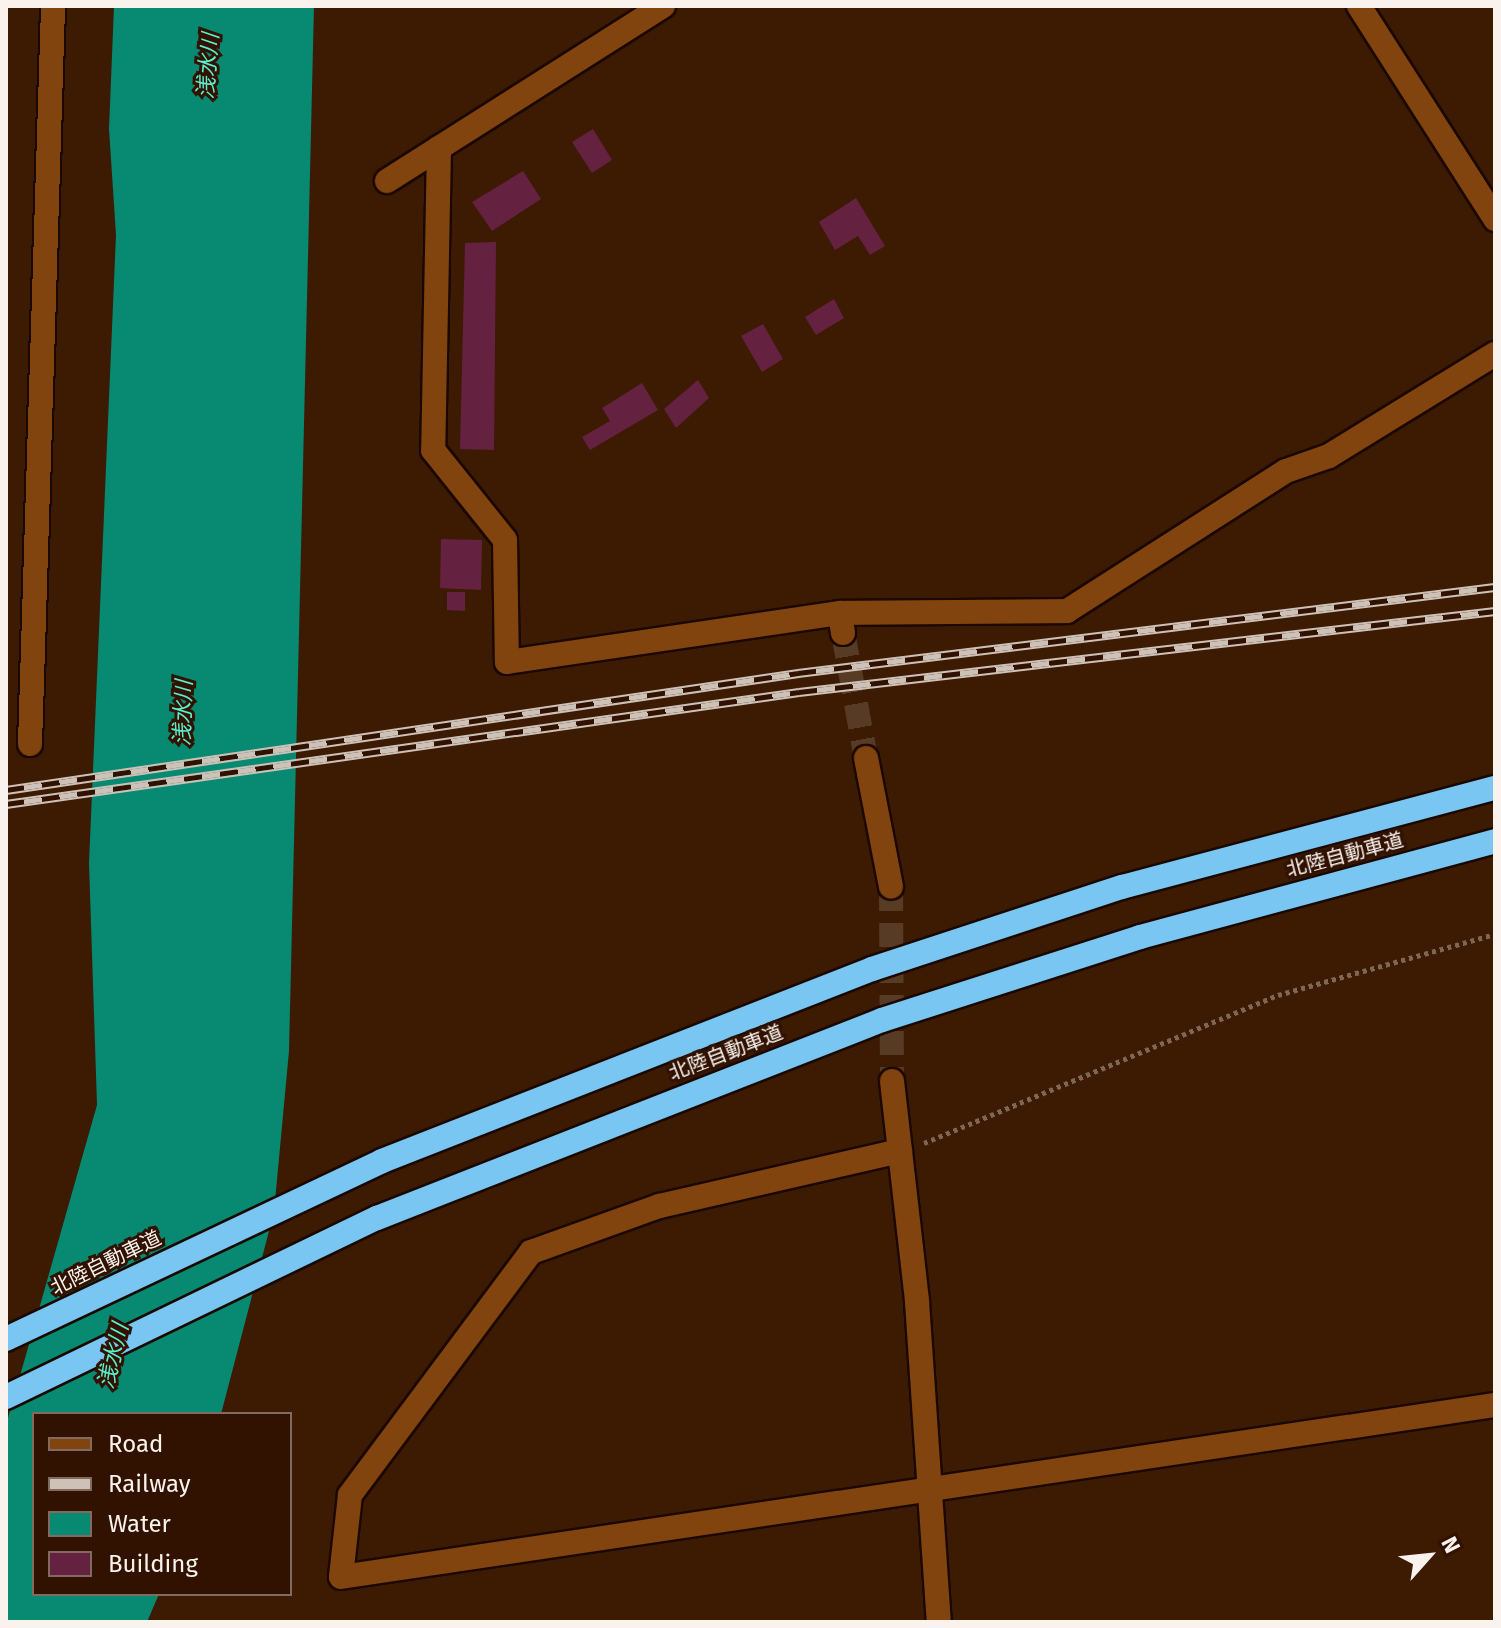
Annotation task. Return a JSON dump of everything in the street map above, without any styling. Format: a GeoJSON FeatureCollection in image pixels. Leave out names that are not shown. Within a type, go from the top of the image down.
{"type":"FeatureCollection","features":[{"type":"Feature","properties":{"kind":"highway","name":"北陸自動車道"},"geometry":{"type":"LineString","coordinates":[[6,1339],[382,1161],[872,969],[1122,887],[1495,788]]}},
{"type":"Feature","properties":{"kind":"highway","name":"北陸自動車道"},"geometry":{"type":"LineString","coordinates":[[6,1397],[377,1218],[882,1020],[1140,937],[1495,841]]}},
{"type":"Feature","properties":{"kind":"street"},"geometry":{"type":"LineString","coordinates":[[30,744],[53,6]]}},
{"type":"Feature","properties":{"kind":"street"},"geometry":{"type":"LineString","coordinates":[[387,181],[663,6]]}},
{"type":"Feature","properties":{"kind":"street"},"geometry":{"type":"LineString","coordinates":[[1359,6],[1495,219]]}},
{"type":"Feature","properties":{"kind":"street"},"geometry":{"type":"LineString","coordinates":[[439,148],[433,450],[505,540],[507,662],[841,623],[1067,611],[1286,471],[1329,456],[1495,354]]}},
{"type":"Feature","properties":{"kind":"street"},"geometry":{"type":"LineString","coordinates":[[866,758],[891,887]]}},
{"type":"Feature","properties":{"kind":"street"},"geometry":{"type":"LineString","coordinates":[[892,1081],[930,1489],[939,1622]]}},
{"type":"Feature","properties":{"kind":"street"},"geometry":{"type":"LineString","coordinates":[[900,1151],[659,1206],[531,1252],[350,1495],[341,1577],[1495,1405]]}},
{"type":"Feature","properties":{"kind":"path"},"geometry":{"type":"LineString","coordinates":[[900,1151],[1278,995],[1495,934]]}},
{"type":"Feature","properties":{"kind":"water","name":"浅水川"},"geometry":{"type":"Polygon","coordinates":[[[114,6],[314,6],[289,1051],[274,1212],[222,1412],[32,1412],[32,1596],[158,1596],[147,1622],[6,1622],[6,1425],[97,1105],[89,863],[116,235],[109,129],[114,6]]]}},
{"type":"Feature","properties":{"kind":"building"},"geometry":{"type":"Polygon","coordinates":[[[593,129],[612,160],[592,173],[572,142],[593,129]]]}},
{"type":"Feature","properties":{"kind":"building"},"geometry":{"type":"Polygon","coordinates":[[[523,171],[541,199],[492,231],[472,202],[523,171]]]}},
{"type":"Feature","properties":{"kind":"building"},"geometry":{"type":"Polygon","coordinates":[[[856,198],[885,246],[870,255],[858,236],[835,250],[819,222],[856,198]]]}},
{"type":"Feature","properties":{"kind":"building"},"geometry":{"type":"Polygon","coordinates":[[[496,242],[494,450],[460,449],[465,243],[496,242]]]}},
{"type":"Feature","properties":{"kind":"building"},"geometry":{"type":"Polygon","coordinates":[[[834,299],[844,318],[816,335],[805,317],[834,299]]]}},
{"type":"Feature","properties":{"kind":"building"},"geometry":{"type":"Polygon","coordinates":[[[763,324],[783,359],[762,372],[741,336],[763,324]]]}},
{"type":"Feature","properties":{"kind":"building"},"geometry":{"type":"Polygon","coordinates":[[[698,380],[709,398],[676,428],[664,409],[698,380]]]}},
{"type":"Feature","properties":{"kind":"building"},"geometry":{"type":"Polygon","coordinates":[[[642,383],[658,410],[590,450],[582,437],[610,421],[602,408],[642,383]]]}},
{"type":"Feature","properties":{"kind":"building"},"geometry":{"type":"Polygon","coordinates":[[[441,539],[482,540],[481,590],[440,588],[441,539]]]}},
{"type":"Feature","properties":{"kind":"building"},"geometry":{"type":"Polygon","coordinates":[[[447,592],[465,592],[465,611],[447,610],[447,592]]]}},
{"type":"Feature","properties":{"kind":"tunnel"},"geometry":{"type":"LineString","coordinates":[[843,633],[866,758]]}},
{"type":"Feature","properties":{"kind":"tunnel"},"geometry":{"type":"LineString","coordinates":[[891,887],[892,1081]]}},
{"type":"Feature","properties":{"kind":"railway"},"geometry":{"type":"LineString","coordinates":[[6,790],[798,673],[1495,587]]}},
{"type":"Feature","properties":{"kind":"railway"},"geometry":{"type":"LineString","coordinates":[[6,804],[799,692],[1495,611]]}}]}
